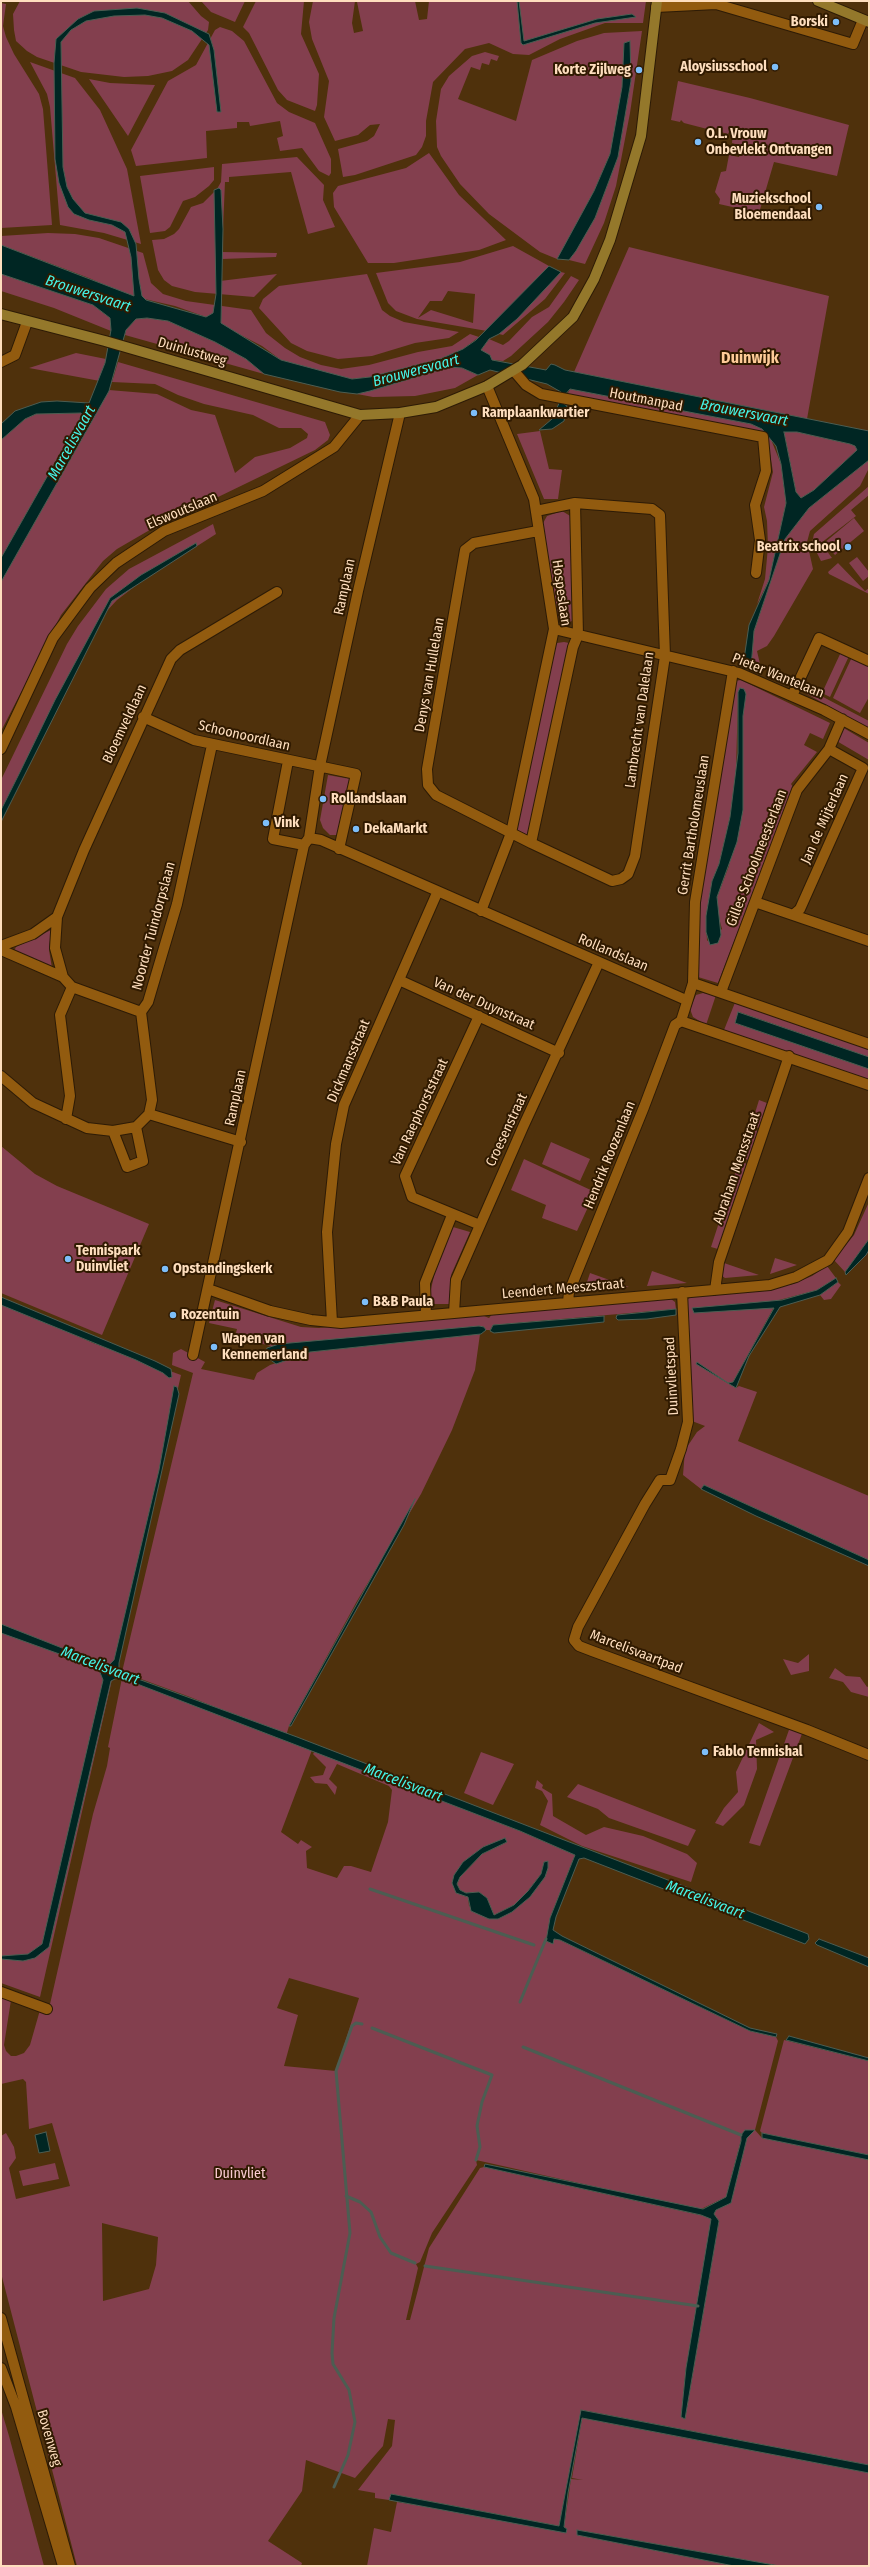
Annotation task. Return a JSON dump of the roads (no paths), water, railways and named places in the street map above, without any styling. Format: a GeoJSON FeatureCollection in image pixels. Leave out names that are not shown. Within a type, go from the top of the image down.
{"type":"FeatureCollection","features":[{"type":"Feature","properties":{"kind":"main road"},"geometry":{"type":"LineString","coordinates":[[818,1],[866,21]]}},
{"type":"Feature","properties":{"kind":"main road"},"geometry":{"type":"LineString","coordinates":[[400,413],[447,403],[516,372],[572,317],[594,279],[610,240],[641,136],[656,4]]}},
{"type":"Feature","properties":{"kind":"main road","name":"Duinlustweg"},"geometry":{"type":"LineString","coordinates":[[1,314],[27,322],[105,341],[360,415],[400,413]]}},
{"type":"Feature","properties":{"kind":"street"},"geometry":{"type":"LineString","coordinates":[[656,4],[716,4],[853,44],[866,21]]}},
{"type":"Feature","properties":{"kind":"street"},"geometry":{"type":"LineString","coordinates":[[1,362],[15,355],[27,322]]}},
{"type":"Feature","properties":{"kind":"street","name":"Houtmanpad"},"geometry":{"type":"LineString","coordinates":[[516,372],[541,394],[763,437],[766,471],[755,504],[760,540],[756,573]]}},
{"type":"Feature","properties":{"kind":"street","name":"Hospeslaan"},"geometry":{"type":"LineString","coordinates":[[480,911],[511,833],[554,629],[534,499],[487,386]]}},
{"type":"Feature","properties":{"kind":"street","name":"Ramplaan"},"geometry":{"type":"LineString","coordinates":[[193,1355],[307,842],[320,766],[373,522],[400,413]]}},
{"type":"Feature","properties":{"kind":"street","name":"Elswoutslaan"},"geometry":{"type":"LineString","coordinates":[[1,749],[53,638],[90,588],[116,563],[164,531],[264,491],[334,447],[360,415]]}},
{"type":"Feature","properties":{"kind":"street","name":"Hospeslaan"},"geometry":{"type":"LineString","coordinates":[[531,843],[573,648],[578,636],[575,503]]}},
{"type":"Feature","properties":{"kind":"street","name":"Lambrecht van Dalelaan"},"geometry":{"type":"LineString","coordinates":[[531,843],[612,881],[621,879],[628,874],[638,840],[665,656],[660,515],[652,509],[575,503],[536,511]]}},
{"type":"Feature","properties":{"kind":"street","name":"Denys van Hullelaan"},"geometry":{"type":"LineString","coordinates":[[511,833],[436,795],[428,785],[427,769],[465,550],[474,543],[538,530]]}},
{"type":"Feature","properties":{"kind":"street","name":"Bloemveldlaan"},"geometry":{"type":"LineString","coordinates":[[63,977],[55,948],[58,918],[84,850],[143,717],[171,659],[180,650],[277,592]]}},
{"type":"Feature","properties":{"kind":"street","name":"Pieter Wantelaan"},"geometry":{"type":"LineString","coordinates":[[554,629],[578,636],[733,671],[842,719],[869,734]]}},
{"type":"Feature","properties":{"kind":"street"},"geometry":{"type":"LineString","coordinates":[[792,696],[819,638],[869,661]]}},
{"type":"Feature","properties":{"kind":"street","name":"Gerrit Bartholomeuslaan"},"geometry":{"type":"LineString","coordinates":[[693,983],[695,902],[733,671]]}},
{"type":"Feature","properties":{"kind":"street","name":"Schoonoordlaan"},"geometry":{"type":"LineString","coordinates":[[143,717],[194,740],[212,745],[320,766]]}},
{"type":"Feature","properties":{"kind":"street","name":"Gilles Schoolmeesterlaan"},"geometry":{"type":"LineString","coordinates":[[721,992],[797,790],[829,749],[842,719]]}},
{"type":"Feature","properties":{"kind":"street","name":"Noorder Tuindorpslaan"},"geometry":{"type":"LineString","coordinates":[[149,1114],[152,1100],[140,1012],[148,1002],[177,904],[212,745]]}},
{"type":"Feature","properties":{"kind":"street","name":"Jan de Mijterlaan"},"geometry":{"type":"LineString","coordinates":[[793,915],[800,909],[864,768],[829,749]]}},
{"type":"Feature","properties":{"kind":"street"},"geometry":{"type":"LineString","coordinates":[[288,761],[272,839],[307,842]]}},
{"type":"Feature","properties":{"kind":"street"},"geometry":{"type":"LineString","coordinates":[[320,766],[356,774],[339,849]]}},
{"type":"Feature","properties":{"kind":"street"},"geometry":{"type":"LineString","coordinates":[[511,833],[531,843]]}},
{"type":"Feature","properties":{"kind":"street","name":"Rollandslaan"},"geometry":{"type":"LineString","coordinates":[[307,842],[321,840],[437,893],[686,1000]]}},
{"type":"Feature","properties":{"kind":"street","name":"Dickmansstraat"},"geometry":{"type":"LineString","coordinates":[[332,1322],[327,1232],[336,1144],[344,1104],[437,893]]}},
{"type":"Feature","properties":{"kind":"street"},"geometry":{"type":"LineString","coordinates":[[755,902],[869,942]]}},
{"type":"Feature","properties":{"kind":"street"},"geometry":{"type":"LineString","coordinates":[[1,946],[33,934],[58,918]]}},
{"type":"Feature","properties":{"kind":"street"},"geometry":{"type":"LineString","coordinates":[[1,950],[63,977],[72,987],[140,1012]]}},
{"type":"Feature","properties":{"kind":"street","name":"Croesenstraat"},"geometry":{"type":"LineString","coordinates":[[454,1313],[456,1280],[599,962]]}},
{"type":"Feature","properties":{"kind":"street","name":"Van der Duynstraat"},"geometry":{"type":"LineString","coordinates":[[399,980],[558,1053]]}},
{"type":"Feature","properties":{"kind":"street"},"geometry":{"type":"LineString","coordinates":[[869,1044],[693,983],[686,1000],[681,1021],[869,1084]]}},
{"type":"Feature","properties":{"kind":"street"},"geometry":{"type":"LineString","coordinates":[[66,1120],[70,1096],[60,1015],[72,987]]}},
{"type":"Feature","properties":{"kind":"street","name":"Van Raephorststraat"},"geometry":{"type":"LineString","coordinates":[[479,1016],[405,1176],[412,1197],[452,1215],[480,1225]]}},
{"type":"Feature","properties":{"kind":"street","name":"Hendrik Roozenlaan"},"geometry":{"type":"LineString","coordinates":[[568,1302],[569,1292],[642,1113],[675,1025],[681,1021]]}},
{"type":"Feature","properties":{"kind":"street","name":"Abraham Mensstraat"},"geometry":{"type":"LineString","coordinates":[[715,1290],[719,1262],[789,1056]]}},
{"type":"Feature","properties":{"kind":"street"},"geometry":{"type":"LineString","coordinates":[[1,1076],[33,1103],[66,1120],[87,1128],[113,1131],[136,1127],[149,1114],[241,1142]]}},
{"type":"Feature","properties":{"kind":"street"},"geometry":{"type":"LineString","coordinates":[[113,1131],[128,1167],[143,1161],[136,1127]]}},
{"type":"Feature","properties":{"kind":"street","name":"Leendert Meeszstraat"},"geometry":{"type":"LineString","coordinates":[[208,1289],[270,1311],[312,1320],[332,1322],[454,1313],[779,1283],[796,1277],[828,1260],[848,1232],[869,1178]]}},
{"type":"Feature","properties":{"kind":"street"},"geometry":{"type":"LineString","coordinates":[[426,1315],[425,1283],[452,1215]]}},
{"type":"Feature","properties":{"kind":"street","name":"Duinvlietspad"},"geometry":{"type":"LineString","coordinates":[[670,1480],[688,1422],[682,1292]]}},
{"type":"Feature","properties":{"kind":"street","name":"Marcelisvaartpad"},"geometry":{"type":"LineString","coordinates":[[670,1480],[660,1480],[645,1504],[578,1627],[574,1640],[579,1646],[586,1649],[807,1730],[869,1755]]}},
{"type":"Feature","properties":{"kind":"street"},"geometry":{"type":"LineString","coordinates":[[1,1992],[47,2009]]}},
{"type":"Feature","properties":{"kind":"street","name":"Bovenweg"},"geometry":{"type":"LineString","coordinates":[[1,2318],[70,2566]]}},
{"type":"Feature","properties":{"kind":"street","name":"Bovenweg"},"geometry":{"type":"LineString","coordinates":[[1,2368],[16,2407],[63,2566]]}},
{"type":"Feature","properties":{"kind":"water"},"geometry":{"type":"Polygon","coordinates":[[[517,1],[519,1],[524,41],[597,19],[632,14],[636,17],[595,23],[523,45],[521,43],[517,1]]]}},
{"type":"Feature","properties":{"kind":"water"},"geometry":{"type":"Polygon","coordinates":[[[137,8],[165,13],[209,34],[214,50],[221,112],[217,112],[209,45],[192,31],[162,18],[145,15],[114,16],[86,21],[71,30],[61,42],[63,167],[67,187],[73,199],[85,213],[121,222],[129,229],[136,244],[142,296],[146,300],[206,317],[213,313],[216,294],[214,190],[219,188],[221,190],[223,229],[221,323],[281,360],[352,379],[370,377],[440,359],[463,349],[476,340],[549,266],[561,272],[517,319],[499,334],[489,339],[481,350],[490,355],[492,360],[546,370],[551,364],[565,370],[869,431],[869,460],[809,508],[785,539],[754,631],[751,668],[743,666],[749,625],[769,580],[786,503],[781,464],[776,446],[762,429],[751,424],[570,389],[564,396],[564,404],[567,406],[564,421],[552,429],[539,430],[552,419],[560,401],[561,392],[547,384],[490,370],[478,375],[462,368],[449,367],[357,394],[340,392],[264,374],[246,359],[215,342],[168,321],[147,318],[136,319],[126,330],[109,391],[1,582],[1,558],[82,415],[81,413],[36,414],[25,419],[1,440],[1,424],[15,411],[41,402],[57,401],[89,403],[105,363],[111,330],[110,318],[93,305],[1,274],[1,245],[134,296],[131,257],[125,232],[112,225],[89,220],[74,214],[68,207],[59,183],[55,159],[54,63],[56,39],[78,19],[94,11],[137,8]],[[784,432],[796,492],[801,498],[814,490],[857,450],[855,446],[850,444],[797,432],[784,432]]]}},
{"type":"Feature","properties":{"kind":"water"},"geometry":{"type":"Polygon","coordinates":[[[630,41],[631,81],[618,157],[595,218],[576,251],[569,260],[557,259],[594,191],[610,154],[622,87],[624,43],[630,41]]]}},
{"type":"Feature","properties":{"kind":"water"},"geometry":{"type":"Polygon","coordinates":[[[196,543],[197,546],[112,601],[1,822],[1,810],[55,700],[110,598],[141,575],[196,543]]]}},
{"type":"Feature","properties":{"kind":"water"},"geometry":{"type":"Polygon","coordinates":[[[740,688],[744,689],[746,694],[743,716],[743,810],[737,842],[717,897],[721,935],[718,943],[710,945],[706,932],[706,916],[712,881],[719,864],[730,817],[738,753],[738,692],[740,688]]]}},
{"type":"Feature","properties":{"kind":"water"},"geometry":{"type":"Polygon","coordinates":[[[738,1012],[869,1057],[869,1069],[735,1023],[738,1012]]]}},
{"type":"Feature","properties":{"kind":"water"},"geometry":{"type":"Polygon","coordinates":[[[869,1239],[869,1250],[866,1255],[846,1275],[845,1272],[869,1239]]]}},
{"type":"Feature","properties":{"kind":"water"},"geometry":{"type":"Polygon","coordinates":[[[836,1278],[838,1282],[820,1295],[780,1307],[749,1356],[736,1388],[696,1364],[697,1362],[728,1383],[733,1382],[774,1308],[694,1313],[692,1308],[782,1300],[817,1290],[836,1278]]]}},
{"type":"Feature","properties":{"kind":"water"},"geometry":{"type":"Polygon","coordinates":[[[1,1297],[155,1361],[171,1369],[172,1377],[169,1378],[163,1373],[136,1360],[1,1305],[1,1297]]]}},
{"type":"Feature","properties":{"kind":"water"},"geometry":{"type":"Polygon","coordinates":[[[676,1309],[676,1315],[647,1319],[618,1320],[616,1318],[617,1315],[676,1309]]]}},
{"type":"Feature","properties":{"kind":"water"},"geometry":{"type":"Polygon","coordinates":[[[604,1316],[604,1322],[494,1333],[490,1331],[493,1325],[604,1316]]]}},
{"type":"Feature","properties":{"kind":"water"},"geometry":{"type":"Polygon","coordinates":[[[479,1326],[484,1327],[486,1330],[481,1334],[310,1352],[276,1364],[264,1355],[267,1348],[279,1344],[479,1326]]]}},
{"type":"Feature","properties":{"kind":"water","name":"Marcelisvaart"},"geometry":{"type":"Polygon","coordinates":[[[174,1386],[177,1387],[179,1394],[119,1663],[119,1672],[297,1737],[808,1934],[809,1939],[805,1944],[584,1858],[579,1859],[556,1917],[553,1930],[562,1936],[750,2028],[777,2034],[776,2037],[750,2031],[560,1940],[554,1939],[553,1944],[546,1941],[550,1918],[575,1855],[520,1831],[119,1677],[111,1681],[49,1947],[35,1958],[23,1961],[1,1959],[1,1956],[28,1954],[42,1944],[103,1680],[99,1670],[90,1665],[1,1633],[1,1624],[108,1666],[114,1660],[159,1470],[174,1386]]]}},
{"type":"Feature","properties":{"kind":"water"},"geometry":{"type":"Polygon","coordinates":[[[704,1485],[869,1560],[869,1566],[756,1516],[701,1489],[704,1485]]]}},
{"type":"Feature","properties":{"kind":"water"},"geometry":{"type":"Polygon","coordinates":[[[415,1499],[404,1525],[291,1726],[289,1726],[415,1499]]]}},
{"type":"Feature","properties":{"kind":"water"},"geometry":{"type":"Polygon","coordinates":[[[505,1838],[507,1842],[482,1854],[460,1877],[457,1884],[460,1890],[466,1893],[479,1892],[487,1898],[494,1915],[514,1905],[528,1891],[541,1874],[544,1862],[548,1861],[548,1868],[545,1877],[530,1897],[512,1912],[498,1919],[489,1919],[471,1911],[468,1897],[456,1893],[452,1883],[454,1875],[463,1862],[483,1847],[505,1838]]]}},
{"type":"Feature","properties":{"kind":"water"},"geometry":{"type":"Polygon","coordinates":[[[819,1939],[869,1958],[869,1967],[817,1945],[815,1943],[819,1939]]]}},
{"type":"Feature","properties":{"kind":"water"},"geometry":{"type":"Polygon","coordinates":[[[789,2036],[869,2058],[869,2061],[786,2040],[789,2036]]]}},
{"type":"Feature","properties":{"kind":"water"},"geometry":{"type":"Polygon","coordinates":[[[745,2130],[755,2130],[747,2138],[731,2203],[716,2210],[714,2214],[719,2221],[685,2419],[681,2417],[686,2368],[711,2219],[701,2215],[484,2167],[485,2164],[703,2209],[726,2197],[741,2141],[741,2135],[745,2130]]]}},
{"type":"Feature","properties":{"kind":"water"},"geometry":{"type":"Polygon","coordinates":[[[46,2132],[50,2151],[39,2153],[35,2135],[46,2132]]]}},
{"type":"Feature","properties":{"kind":"water"},"geometry":{"type":"Polygon","coordinates":[[[762,2133],[869,2155],[869,2160],[762,2138],[762,2133]]]}},
{"type":"Feature","properties":{"kind":"water"},"geometry":{"type":"Polygon","coordinates":[[[581,2410],[869,2465],[869,2473],[582,2418],[568,2493],[564,2527],[567,2529],[566,2533],[389,2500],[391,2494],[559,2526],[581,2410]]]}},
{"type":"Feature","properties":{"kind":"water"},"geometry":{"type":"Polygon","coordinates":[[[577,2530],[780,2566],[734,2566],[577,2535],[577,2530]]]}},
{"type":"Feature","properties":{"kind":"waterway"},"geometry":{"type":"LineString","coordinates":[[370,1889],[534,1945]]}},
{"type":"Feature","properties":{"kind":"waterway"},"geometry":{"type":"LineString","coordinates":[[520,2002],[546,1939]]}},
{"type":"Feature","properties":{"kind":"waterway"},"geometry":{"type":"LineString","coordinates":[[334,2487],[348,2455],[355,2422],[349,2390],[333,2364],[332,2353],[334,2318],[350,2233],[336,2071],[352,2026],[356,2023],[362,2024]]}},
{"type":"Feature","properties":{"kind":"waterway"},"geometry":{"type":"LineString","coordinates":[[372,2028],[492,2075],[482,2102],[477,2126],[480,2147],[476,2160]]}},
{"type":"Feature","properties":{"kind":"waterway"},"geometry":{"type":"LineString","coordinates":[[523,2047],[741,2135]]}},
{"type":"Feature","properties":{"kind":"waterway"},"geometry":{"type":"LineString","coordinates":[[346,2196],[360,2202],[371,2212],[380,2237],[391,2253],[415,2263]]}},
{"type":"Feature","properties":{"kind":"waterway"},"geometry":{"type":"LineString","coordinates":[[425,2266],[698,2306]]}},
{"type":"Feature","properties":{"kind":"place","name":"Borski"},"geometry":{"type":"Point","coordinates":[836,22]}},
{"type":"Feature","properties":{"kind":"place","name":"Aloysiusschool"},"geometry":{"type":"Point","coordinates":[775,67]}},
{"type":"Feature","properties":{"kind":"place","name":"Korte Zijlweg"},"geometry":{"type":"Point","coordinates":[639,70]}},
{"type":"Feature","properties":{"kind":"place","name":"O.L. Vrouw Onbevlekt Ontvangen"},"geometry":{"type":"Point","coordinates":[698,142]}},
{"type":"Feature","properties":{"kind":"place","name":"Muziekschool Bloemendaal"},"geometry":{"type":"Point","coordinates":[819,207]}},
{"type":"Feature","properties":{"kind":"place","name":"Ramplaankwartier"},"geometry":{"type":"Point","coordinates":[474,413]}},
{"type":"Feature","properties":{"kind":"place","name":"Beatrix school"},"geometry":{"type":"Point","coordinates":[848,547]}},
{"type":"Feature","properties":{"kind":"place","name":"Rollandslaan"},"geometry":{"type":"Point","coordinates":[323,799]}},
{"type":"Feature","properties":{"kind":"place","name":"Vink"},"geometry":{"type":"Point","coordinates":[266,823]}},
{"type":"Feature","properties":{"kind":"place","name":"DekaMarkt"},"geometry":{"type":"Point","coordinates":[356,829]}},
{"type":"Feature","properties":{"kind":"place","name":"Tennispark Duinvliet"},"geometry":{"type":"Point","coordinates":[68,1259]}},
{"type":"Feature","properties":{"kind":"place","name":"Opstandingskerk"},"geometry":{"type":"Point","coordinates":[165,1269]}},
{"type":"Feature","properties":{"kind":"place","name":"B&B Paula"},"geometry":{"type":"Point","coordinates":[365,1302]}},
{"type":"Feature","properties":{"kind":"place","name":"Rozentuin"},"geometry":{"type":"Point","coordinates":[173,1315]}},
{"type":"Feature","properties":{"kind":"place","name":"Wapen van Kennemerland"},"geometry":{"type":"Point","coordinates":[214,1347]}},
{"type":"Feature","properties":{"kind":"place","name":"Fablo Tennishal"},"geometry":{"type":"Point","coordinates":[705,1752]}},
{"type":"Feature","properties":{"kind":"district","name":"Duinwijk"},"geometry":{"type":"Point","coordinates":[750,359]}},
{"type":"Feature","properties":{"kind":"water label","name":"Brouwersvaart"},"geometry":{"type":"Point","coordinates":[88,294]}},
{"type":"Feature","properties":{"kind":"water label","name":"Brouwersvaart"},"geometry":{"type":"Point","coordinates":[416,371]}},
{"type":"Feature","properties":{"kind":"water label","name":"Brouwersvaart"},"geometry":{"type":"Point","coordinates":[744,413]}},
{"type":"Feature","properties":{"kind":"park label","name":"Duinvliet"},"geometry":{"type":"Point","coordinates":[240,2174]}}]}
